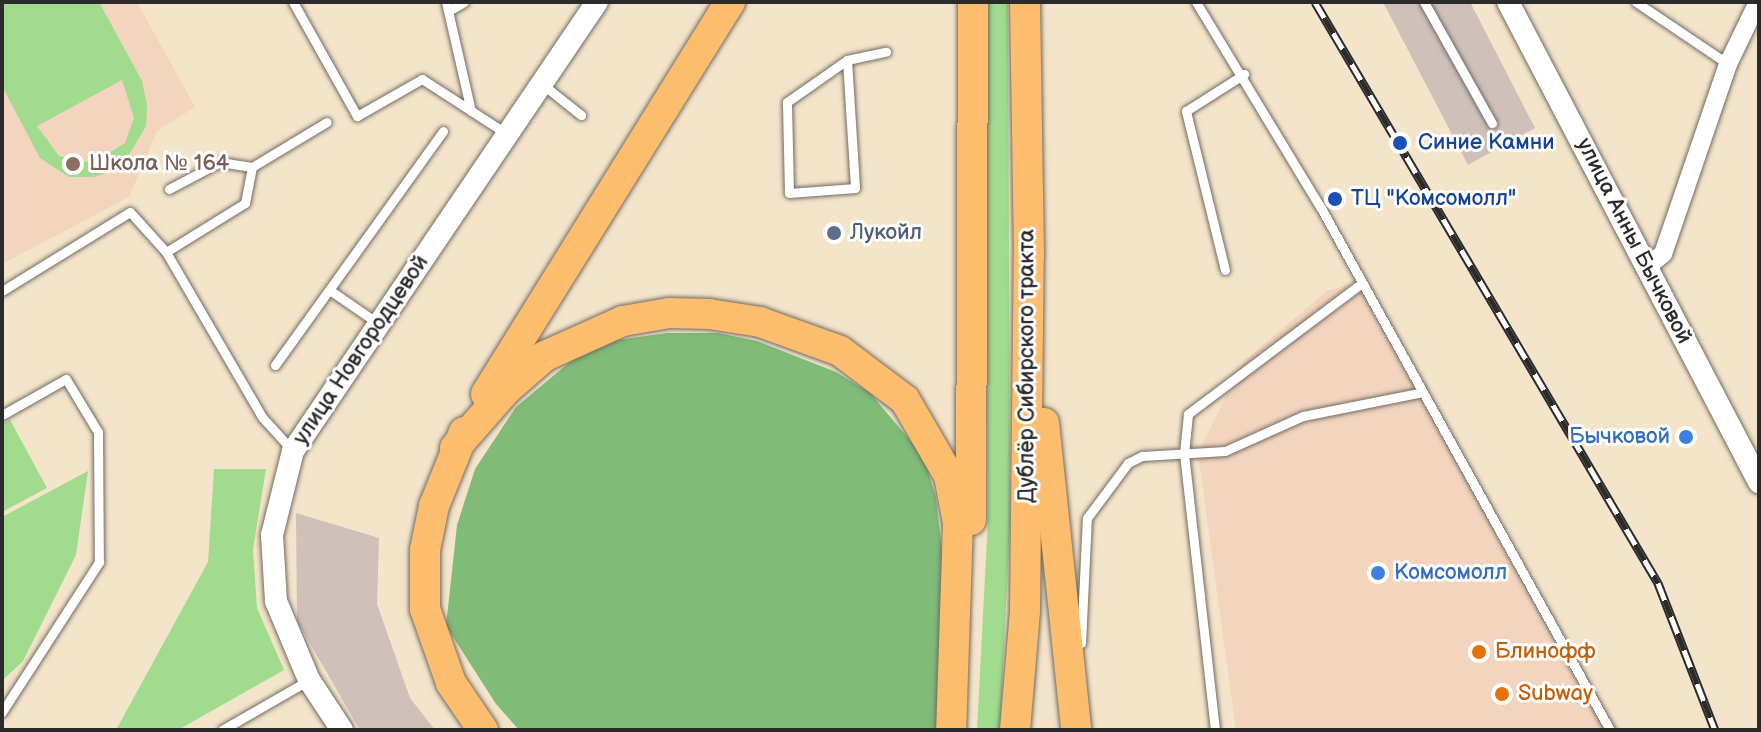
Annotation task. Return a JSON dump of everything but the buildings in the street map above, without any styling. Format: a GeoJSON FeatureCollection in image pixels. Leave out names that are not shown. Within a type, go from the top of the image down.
{"type":"FeatureCollection","features":[{"type":"Feature","properties":{"kind":"main road"},"geometry":{"type":"LineString","coordinates":[[483,730],[451,683],[425,609],[425,550],[442,476],[455,448],[565,261],[730,2]]}},
{"type":"Feature","properties":{"kind":"main road"},"geometry":{"type":"LineString","coordinates":[[960,730],[971,554],[973,2]]}},
{"type":"Feature","properties":{"kind":"main road","name":"Дублёр Сибирского тракта"},"geometry":{"type":"LineString","coordinates":[[1015,730],[1025,611],[1029,257],[1025,2]]}},
{"type":"Feature","properties":{"kind":"main road"},"geometry":{"type":"LineString","coordinates":[[1029,257],[1076,730]]}},
{"type":"Feature","properties":{"kind":"main road"},"geometry":{"type":"LineString","coordinates":[[455,448],[506,390],[545,356],[623,321],[669,313],[709,314],[774,326],[840,351],[905,400],[938,452],[952,488],[958,523],[951,730]]}},
{"type":"Feature","properties":{"kind":"street","name":"улица Новгородцевой"},"geometry":{"type":"LineString","coordinates":[[342,730],[309,680],[276,601],[271,569],[280,492],[293,451],[597,2]]}},
{"type":"Feature","properties":{"kind":"street","name":"улица Анны Бычковой"},"geometry":{"type":"LineString","coordinates":[[1508,2],[1759,482]]}},
{"type":"Feature","properties":{"kind":"street"},"geometry":{"type":"LineString","coordinates":[[1648,266],[1663,254],[1728,64],[1758,2]]}},
{"type":"Feature","properties":{"kind":"lane"},"geometry":{"type":"LineString","coordinates":[[293,2],[357,116],[422,79],[507,134]]}},
{"type":"Feature","properties":{"kind":"lane"},"geometry":{"type":"LineString","coordinates":[[464,2],[448,6],[471,111]]}},
{"type":"Feature","properties":{"kind":"lane"},"geometry":{"type":"LineString","coordinates":[[1196,2],[1244,74],[1610,730]]}},
{"type":"Feature","properties":{"kind":"lane"},"geometry":{"type":"LineString","coordinates":[[1424,2],[1492,123]]}},
{"type":"Feature","properties":{"kind":"lane"},"geometry":{"type":"LineString","coordinates":[[1636,2],[1728,64]]}},
{"type":"Feature","properties":{"kind":"lane"},"geometry":{"type":"LineString","coordinates":[[847,60],[855,188],[789,193],[787,102],[847,60],[886,52]]}},
{"type":"Feature","properties":{"kind":"lane"},"geometry":{"type":"LineString","coordinates":[[1225,270],[1186,111],[1244,74]]}},
{"type":"Feature","properties":{"kind":"lane"},"geometry":{"type":"LineString","coordinates":[[542,84],[581,115]]}},
{"type":"Feature","properties":{"kind":"lane"},"geometry":{"type":"LineString","coordinates":[[169,189],[220,162],[252,167],[327,122]]}},
{"type":"Feature","properties":{"kind":"lane"},"geometry":{"type":"LineString","coordinates":[[275,365],[443,131]]}},
{"type":"Feature","properties":{"kind":"lane"},"geometry":{"type":"LineString","coordinates":[[166,252],[245,203],[252,167]]}},
{"type":"Feature","properties":{"kind":"lane"},"geometry":{"type":"LineString","coordinates":[[2,291],[130,212],[166,252],[262,417],[293,451]]}},
{"type":"Feature","properties":{"kind":"lane"},"geometry":{"type":"LineString","coordinates":[[1215,730],[1184,454],[1188,414],[1362,283]]}},
{"type":"Feature","properties":{"kind":"lane"},"geometry":{"type":"LineString","coordinates":[[331,291],[379,324]]}},
{"type":"Feature","properties":{"kind":"lane"},"geometry":{"type":"LineString","coordinates":[[2,415],[66,379],[98,432],[99,562],[2,712]]}},
{"type":"Feature","properties":{"kind":"lane"},"geometry":{"type":"LineString","coordinates":[[1085,730],[1080,592],[1087,518],[1120,471],[1142,456],[1225,451],[1303,416],[1423,392]]}},
{"type":"Feature","properties":{"kind":"lane"},"geometry":{"type":"LineString","coordinates":[[222,730],[237,726],[309,680]]}},
{"type":"Feature","properties":{"kind":"shaded area","name":"Школа № 164"},"geometry":{"type":"Polygon","coordinates":[[[2,2],[137,2],[195,107],[157,131],[129,197],[2,264],[2,2]]]}},
{"type":"Feature","properties":{"kind":"shaded area"},"geometry":{"type":"Polygon","coordinates":[[[1383,2],[1470,2],[1535,128],[1468,165],[1383,2]]]}},
{"type":"Feature","properties":{"kind":"shaded area"},"geometry":{"type":"Polygon","coordinates":[[[1362,283],[1610,730],[1236,730],[1198,453],[1243,362],[1328,290],[1362,283]]]}},
{"type":"Feature","properties":{"kind":"shaded area"},"geometry":{"type":"Polygon","coordinates":[[[296,513],[379,538],[377,604],[410,698],[435,730],[360,730],[297,621],[296,513]]]}},
{"type":"Feature","properties":{"kind":"green space"},"geometry":{"type":"Polygon","coordinates":[[[2,2],[99,2],[142,81],[147,105],[146,126],[122,167],[94,177],[69,177],[40,158],[2,86],[2,2]],[[122,80],[37,126],[59,156],[93,163],[125,143],[134,118],[122,80]]]}},
{"type":"Feature","properties":{"kind":"green space"},"geometry":{"type":"Polygon","coordinates":[[[985,2],[1008,2],[1010,523],[1000,730],[977,730],[988,519],[985,2]]]}},
{"type":"Feature","properties":{"kind":"green space"},"geometry":{"type":"Polygon","coordinates":[[[667,333],[718,333],[757,341],[836,372],[870,393],[924,457],[936,498],[942,552],[939,730],[519,730],[496,704],[446,626],[457,525],[475,469],[516,407],[577,356],[617,340],[667,333]]]}},
{"type":"Feature","properties":{"kind":"green space"},"geometry":{"type":"Polygon","coordinates":[[[10,420],[47,488],[2,512],[2,424],[10,420]]]}},
{"type":"Feature","properties":{"kind":"green space"},"geometry":{"type":"Polygon","coordinates":[[[214,469],[266,469],[253,549],[257,608],[284,670],[178,730],[116,730],[208,562],[214,469]]]}},
{"type":"Feature","properties":{"kind":"green space"},"geometry":{"type":"Polygon","coordinates":[[[88,471],[76,555],[23,661],[2,681],[2,517],[88,471]]]}},
{"type":"Feature","properties":{"kind":"railway"},"geometry":{"type":"LineString","coordinates":[[1315,2],[1658,583],[1715,730]]}},
{"type":"Feature","properties":{"kind":"place","name":"Синие Камни"},"geometry":{"type":"Point","coordinates":[1400,143]}},
{"type":"Feature","properties":{"kind":"place","name":"Школа № 164"},"geometry":{"type":"Point","coordinates":[73,164]}},
{"type":"Feature","properties":{"kind":"place","name":"ТЦ \"Комсомолл\""},"geometry":{"type":"Point","coordinates":[1335,199]}},
{"type":"Feature","properties":{"kind":"place","name":"Лукойл"},"geometry":{"type":"Point","coordinates":[834,233]}},
{"type":"Feature","properties":{"kind":"place","name":"Бычковой"},"geometry":{"type":"Point","coordinates":[1686,437]}},
{"type":"Feature","properties":{"kind":"place","name":"Комсомолл"},"geometry":{"type":"Point","coordinates":[1378,573]}},
{"type":"Feature","properties":{"kind":"place","name":"Блинофф"},"geometry":{"type":"Point","coordinates":[1479,652]}},
{"type":"Feature","properties":{"kind":"place","name":"Subway"},"geometry":{"type":"Point","coordinates":[1502,694]}}]}
